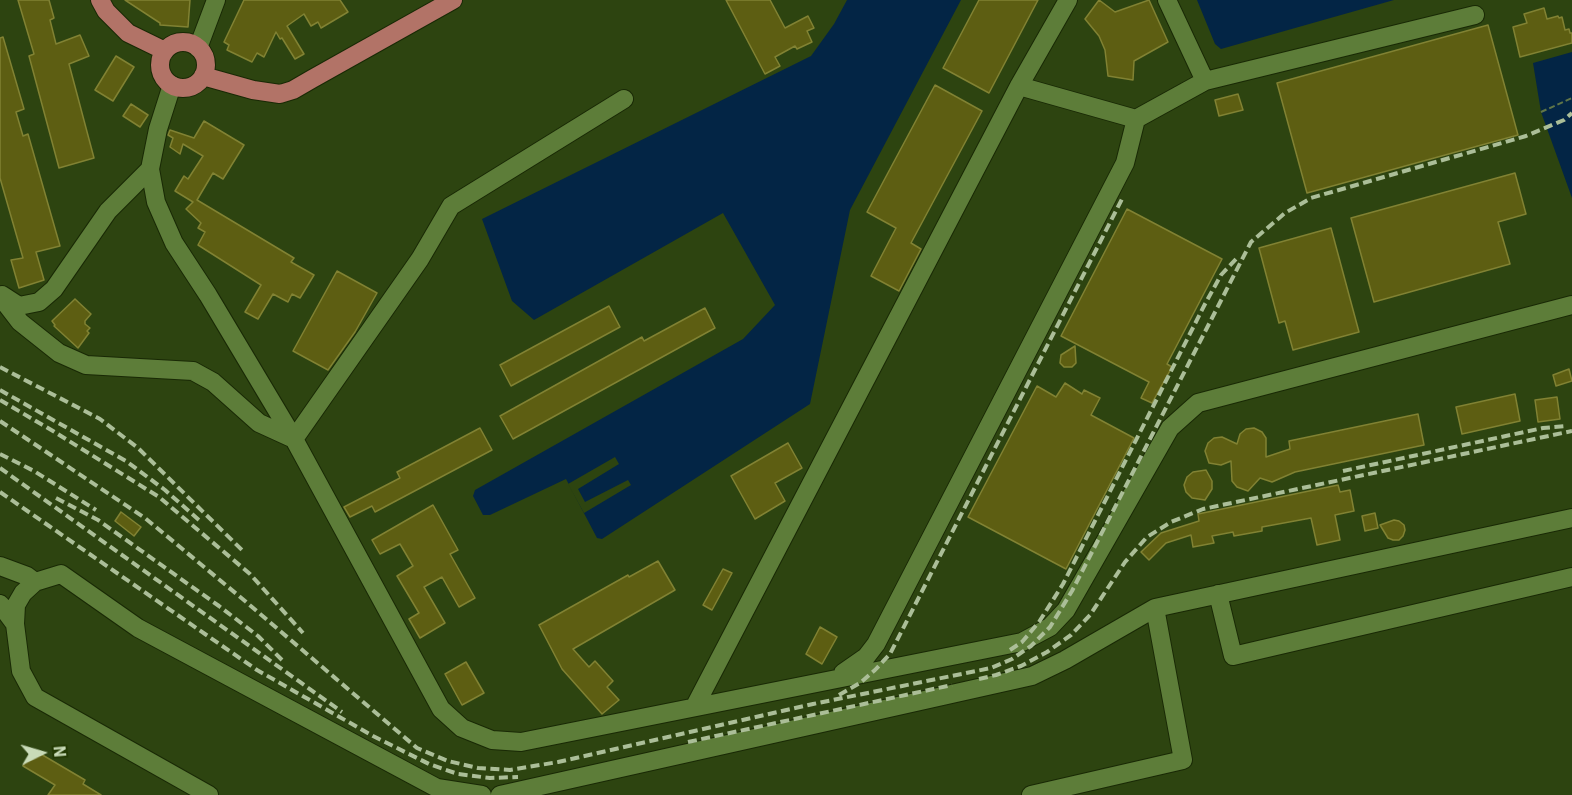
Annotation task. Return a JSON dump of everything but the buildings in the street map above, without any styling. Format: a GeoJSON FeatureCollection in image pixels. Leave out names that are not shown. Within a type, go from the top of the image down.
{"type":"FeatureCollection","features":[{"type":"Feature","properties":{"kind":"main road"},"geometry":{"type":"LineString","coordinates":[[100,0],[106,11],[128,33],[165,51]]}},
{"type":"Feature","properties":{"kind":"main road"},"geometry":{"type":"LineString","coordinates":[[203,76],[253,90],[280,94],[312,80],[453,0]]}},
{"type":"Feature","properties":{"kind":"main road"},"geometry":{"type":"LineString","coordinates":[[184,42],[198,48],[205,61],[203,76],[199,82],[186,88],[172,85],[166,80],[160,66],[165,51],[170,46],[184,42]]}},
{"type":"Feature","properties":{"kind":"street"},"geometry":{"type":"LineString","coordinates":[[198,48],[216,0]]}},
{"type":"Feature","properties":{"kind":"street"},"geometry":{"type":"LineString","coordinates":[[695,706],[1019,86],[1068,0]]}},
{"type":"Feature","properties":{"kind":"street"},"geometry":{"type":"LineString","coordinates":[[1167,0],[1204,81]]}},
{"type":"Feature","properties":{"kind":"street"},"geometry":{"type":"LineString","coordinates":[[837,678],[866,657],[876,644],[1125,163],[1136,120],[1204,81],[1475,15]]}},
{"type":"Feature","properties":{"kind":"street"},"geometry":{"type":"LineString","coordinates":[[172,85],[158,129],[150,169],[156,202],[174,243],[294,438],[441,709],[462,728],[492,740],[521,742],[1022,642],[1050,627],[1066,610],[1170,428],[1198,403],[1572,305]]}},
{"type":"Feature","properties":{"kind":"street"},"geometry":{"type":"LineString","coordinates":[[1019,86],[1136,120]]}},
{"type":"Feature","properties":{"kind":"street"},"geometry":{"type":"LineString","coordinates":[[294,438],[420,259],[451,206],[624,99]]}},
{"type":"Feature","properties":{"kind":"street"},"geometry":{"type":"LineString","coordinates":[[0,295],[19,306],[39,302],[54,289],[108,211],[150,169]]}},
{"type":"Feature","properties":{"kind":"street"},"geometry":{"type":"LineString","coordinates":[[0,295],[20,322],[59,353],[86,365],[193,370],[213,382],[259,423],[294,438]]}},
{"type":"Feature","properties":{"kind":"street"},"geometry":{"type":"LineString","coordinates":[[500,795],[1032,676],[1065,660],[1155,608],[1572,518]]}},
{"type":"Feature","properties":{"kind":"street"},"geometry":{"type":"LineString","coordinates":[[0,566],[27,576],[34,582]]}},
{"type":"Feature","properties":{"kind":"street"},"geometry":{"type":"LineString","coordinates":[[209,795],[35,697],[21,671],[15,624],[16,605],[34,582],[61,574],[138,628],[437,788],[482,795]]}},
{"type":"Feature","properties":{"kind":"street"},"geometry":{"type":"LineString","coordinates":[[1218,594],[1233,656],[1572,576]]}},
{"type":"Feature","properties":{"kind":"street"},"geometry":{"type":"LineString","coordinates":[[0,604],[15,624]]}},
{"type":"Feature","properties":{"kind":"street"},"geometry":{"type":"LineString","coordinates":[[1031,795],[1183,760],[1155,608]]}},
{"type":"Feature","properties":{"kind":"path"},"geometry":{"type":"LineString","coordinates":[[1541,112],[1572,98]]}},
{"type":"Feature","properties":{"kind":"water"},"geometry":{"type":"Polygon","coordinates":[[[847,0],[961,0],[850,210],[810,404],[602,539],[597,538],[566,479],[490,515],[483,515],[473,496],[475,490],[743,339],[775,305],[723,213],[534,320],[512,301],[482,219],[811,56],[834,24],[847,0]]]}},
{"type":"Feature","properties":{"kind":"water"},"geometry":{"type":"Polygon","coordinates":[[[1197,0],[1394,0],[1221,49],[1215,44],[1197,0]]]}},
{"type":"Feature","properties":{"kind":"water"},"geometry":{"type":"Polygon","coordinates":[[[1572,52],[1572,198],[1541,112],[1533,63],[1572,52]]]}},
{"type":"Feature","properties":{"kind":"pier"},"geometry":{"type":"Polygon","coordinates":[[[615,457],[619,464],[578,489],[585,502],[628,480],[631,485],[584,513],[568,484],[615,457]]]}},
{"type":"Feature","properties":{"kind":"railway"},"geometry":{"type":"LineString","coordinates":[[0,421],[145,518],[417,748],[448,761],[478,768],[510,770],[558,762],[813,704],[991,668],[1012,659],[1031,646],[1050,627],[1072,591],[1251,242],[1285,213],[1311,198],[1526,136],[1564,120],[1572,113]]}},
{"type":"Feature","properties":{"kind":"railway"},"geometry":{"type":"LineString","coordinates":[[839,695],[860,683],[890,654],[1122,199]]}},
{"type":"Feature","properties":{"kind":"railway"},"geometry":{"type":"LineString","coordinates":[[1010,650],[1022,642],[1039,622],[1063,584],[1205,304],[1221,275],[1237,258]]}},
{"type":"Feature","properties":{"kind":"railway"},"geometry":{"type":"LineString","coordinates":[[0,367],[100,419],[138,448],[244,552]]}},
{"type":"Feature","properties":{"kind":"railway"},"geometry":{"type":"LineString","coordinates":[[0,390],[126,461],[165,490],[200,521]]}},
{"type":"Feature","properties":{"kind":"railway"},"geometry":{"type":"LineString","coordinates":[[0,400],[159,497],[250,574],[303,633]]}},
{"type":"Feature","properties":{"kind":"railway"},"geometry":{"type":"LineString","coordinates":[[1343,471],[1543,428],[1566,426]]}},
{"type":"Feature","properties":{"kind":"railway"},"geometry":{"type":"LineString","coordinates":[[979,679],[1021,666],[1047,652],[1071,635],[1090,615],[1125,562],[1147,537],[1171,522],[1203,509],[1572,431]]}},
{"type":"Feature","properties":{"kind":"railway"},"geometry":{"type":"LineString","coordinates":[[0,454],[34,471],[96,510]]}},
{"type":"Feature","properties":{"kind":"railway"},"geometry":{"type":"LineString","coordinates":[[0,468],[342,712]]}},
{"type":"Feature","properties":{"kind":"railway"},"geometry":{"type":"LineString","coordinates":[[0,492],[257,670],[373,736],[429,764],[458,774],[490,778],[518,777]]}},
{"type":"Feature","properties":{"kind":"railway"},"geometry":{"type":"LineString","coordinates":[[56,498],[98,520],[219,606],[258,636],[283,661]]}},
{"type":"Feature","properties":{"kind":"railway"},"geometry":{"type":"LineString","coordinates":[[688,742],[952,685]]}}]}
